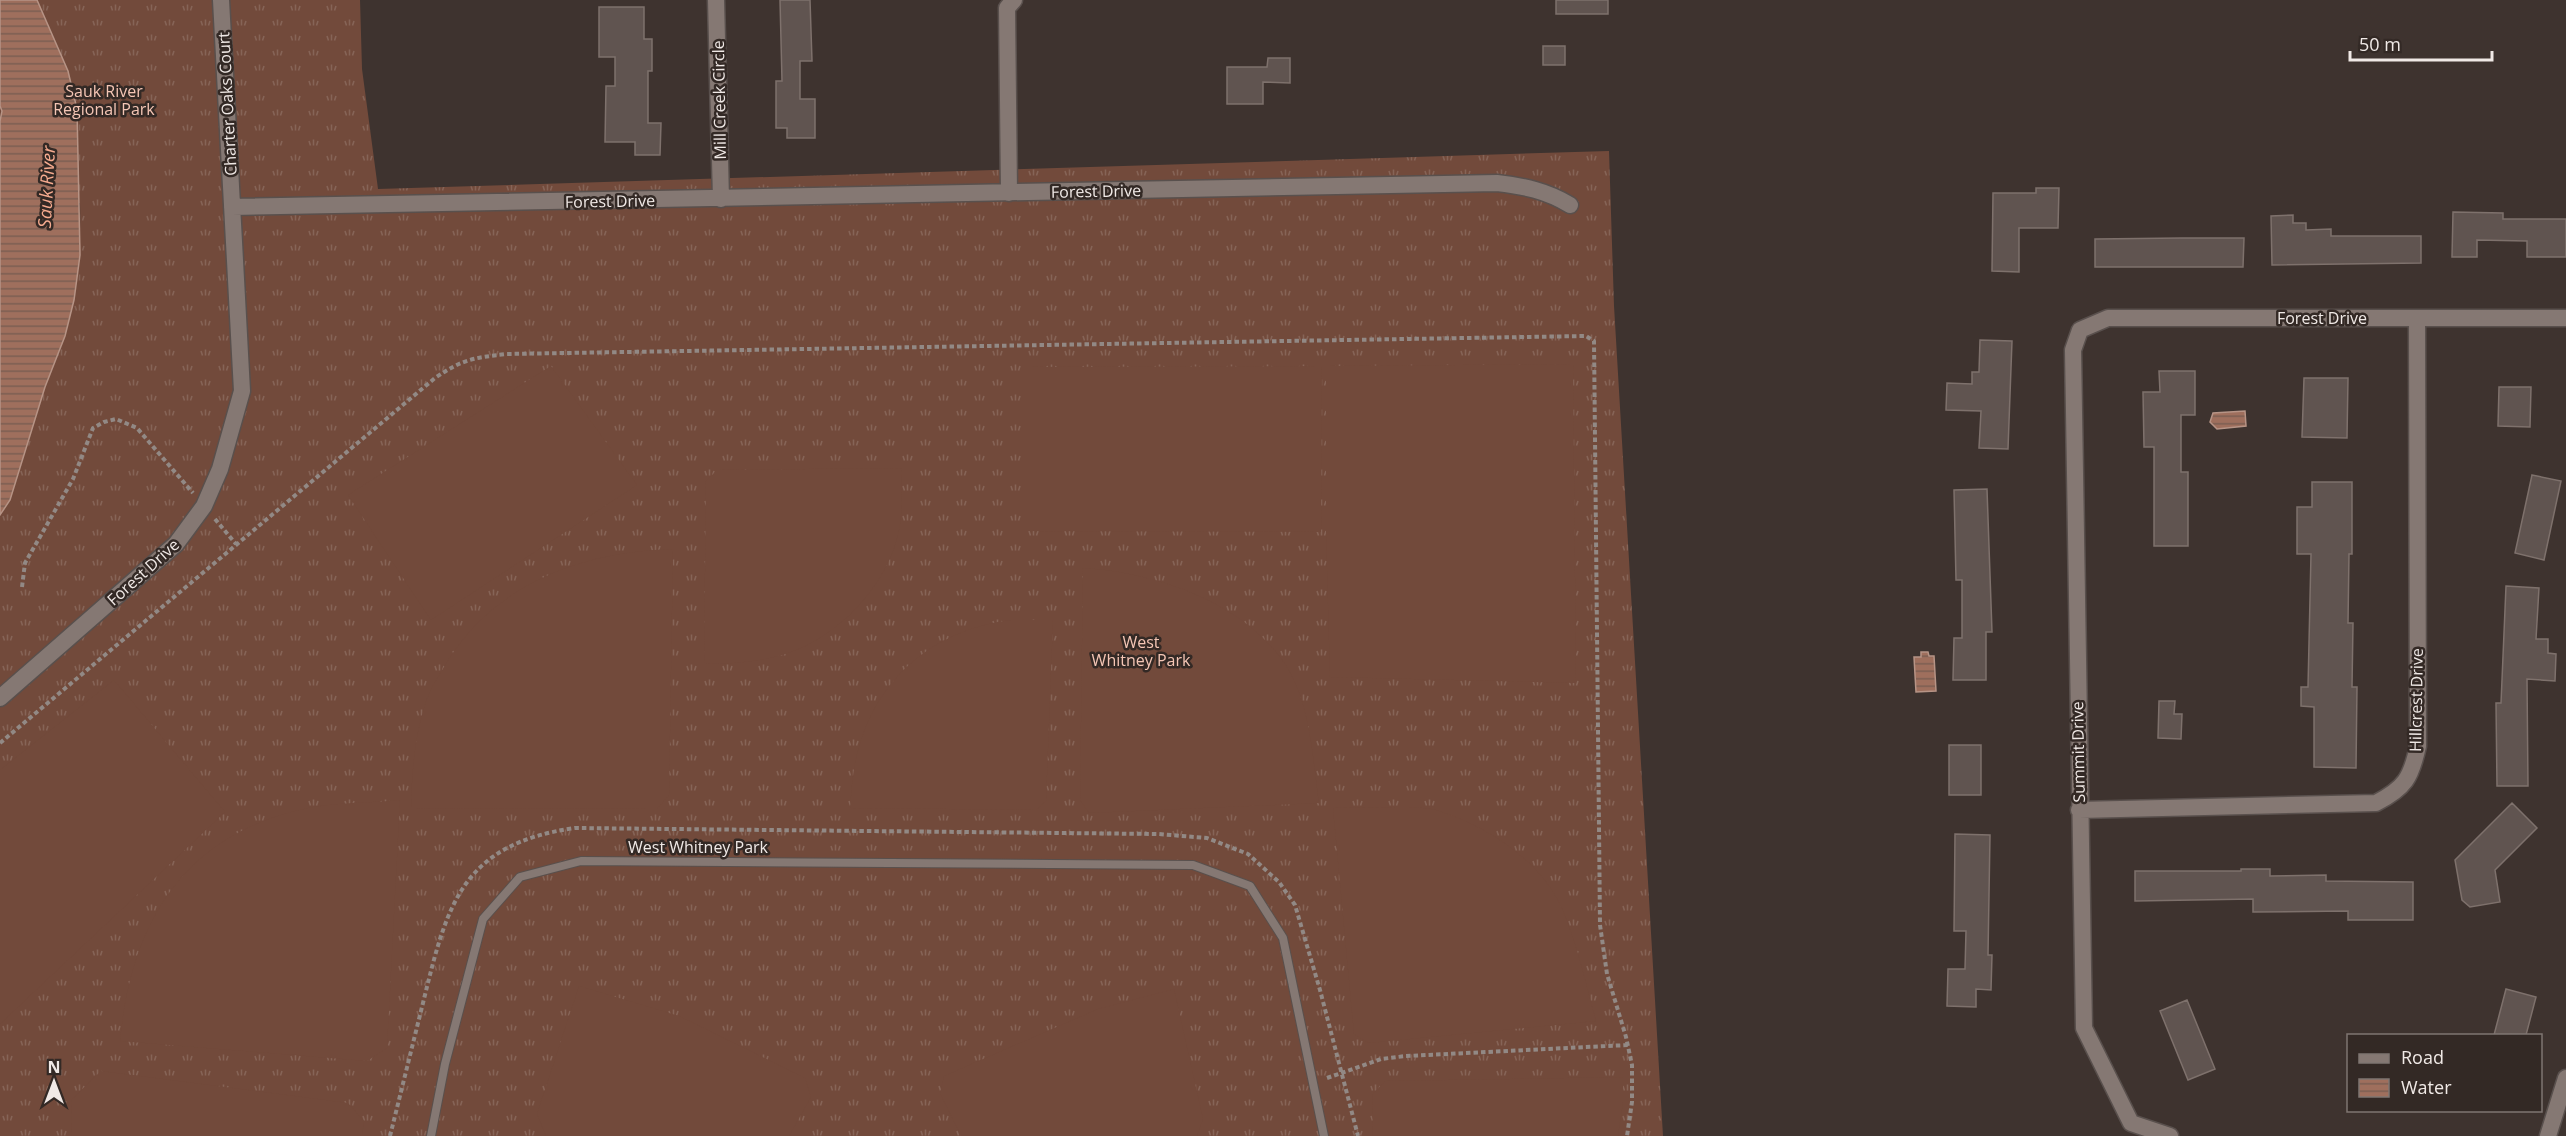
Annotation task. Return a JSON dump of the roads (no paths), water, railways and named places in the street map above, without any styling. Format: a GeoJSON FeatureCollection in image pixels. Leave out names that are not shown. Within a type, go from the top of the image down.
{"type":"FeatureCollection","features":[{"type":"Feature","properties":{"kind":"street","name":"Charter Oaks Court"},"geometry":{"type":"LineString","coordinates":[[221,0],[232,207]]}},
{"type":"Feature","properties":{"kind":"street","name":"Mill Creek Circle"},"geometry":{"type":"LineString","coordinates":[[716,0],[721,199]]}},
{"type":"Feature","properties":{"kind":"street"},"geometry":{"type":"LineString","coordinates":[[1009,193],[1007,8],[1014,0]]}},
{"type":"Feature","properties":{"kind":"street","name":"Forest Drive"},"geometry":{"type":"LineString","coordinates":[[0,698],[176,544],[204,506],[220,469],[242,391],[232,207],[1497,183],[1524,186],[1554,196],[1570,205]]}},
{"type":"Feature","properties":{"kind":"street","name":"Forest Drive"},"geometry":{"type":"LineString","coordinates":[[2080,330],[2108,318],[2566,318]]}},
{"type":"Feature","properties":{"kind":"street","name":"Hillcrest Drive"},"geometry":{"type":"LineString","coordinates":[[2079,810],[2376,803],[2392,795],[2412,774],[2418,746],[2417,318]]}},
{"type":"Feature","properties":{"kind":"street","name":"Summit Drive"},"geometry":{"type":"LineString","coordinates":[[2080,330],[2073,351],[2084,1028],[2131,1123],[2170,1136]]}},
{"type":"Feature","properties":{"kind":"street"},"geometry":{"type":"LineString","coordinates":[[2548,1136],[2566,1078]]}},
{"type":"Feature","properties":{"kind":"lane","name":"West Whitney Park"},"geometry":{"type":"LineString","coordinates":[[431,1136],[445,1064],[483,919],[520,877],[581,861],[1193,865],[1250,886],[1283,938],[1324,1136]]}},
{"type":"Feature","properties":{"kind":"water","name":"Sauk River"},"geometry":{"type":"Polygon","coordinates":[[[0,0],[37,0],[68,71],[77,109],[80,255],[74,300],[65,336],[45,387],[10,500],[0,515],[0,121],[2,111],[0,106],[0,0]]]}},
{"type":"Feature","properties":{"kind":"water"},"geometry":{"type":"Polygon","coordinates":[[[2245,411],[2246,426],[2217,429],[2210,422],[2213,413],[2245,411]]]}},
{"type":"Feature","properties":{"kind":"water"},"geometry":{"type":"Polygon","coordinates":[[[1921,652],[1928,652],[1929,656],[1934,656],[1936,691],[1916,692],[1914,657],[1921,657],[1921,652]]]}},
{"type":"Feature","properties":{"kind":"park label","name":"Sauk River Regional Park"},"geometry":{"type":"Point","coordinates":[104,100]}}]}
